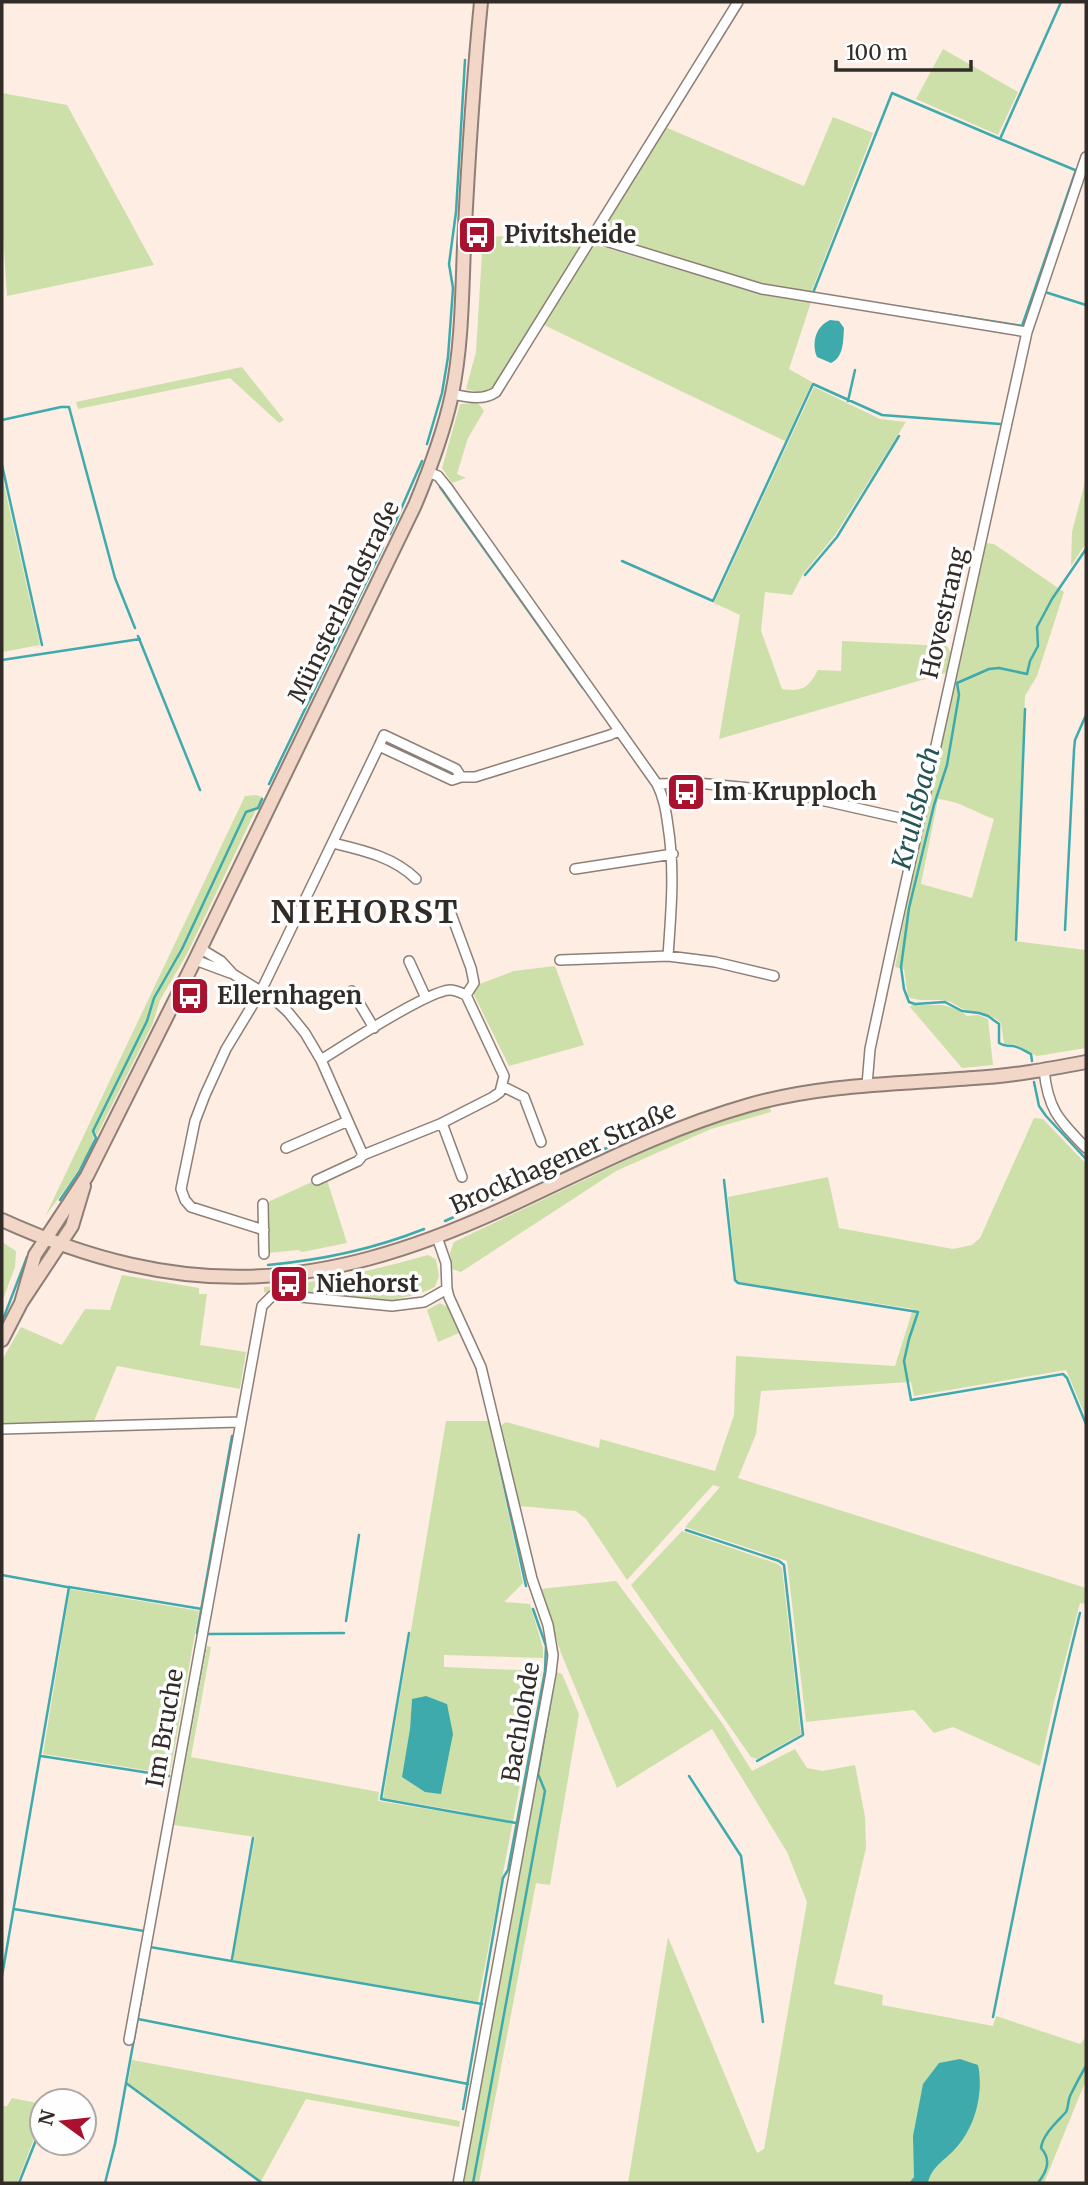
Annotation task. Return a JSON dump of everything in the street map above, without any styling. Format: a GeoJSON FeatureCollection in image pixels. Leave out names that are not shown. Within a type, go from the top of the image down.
{"type":"FeatureCollection","features":[{"type":"Feature","properties":{"kind":"main road","name":"Münsterlandstraße"},"geometry":{"type":"LineString","coordinates":[[21,1303],[35,1255],[87,1176],[198,954],[400,536],[428,472],[452,394],[461,329],[481,2]]}},
{"type":"Feature","properties":{"kind":"main road","name":"Brockhagener Straße"},"geometry":{"type":"LineString","coordinates":[[45,1239],[162,1272],[261,1278],[310,1272],[351,1264],[437,1237],[656,1137],[702,1119],[784,1097],[867,1085],[978,1078],[1086,1062]]}},
{"type":"Feature","properties":{"kind":"main road","name":"Münsterlandstraße"},"geometry":{"type":"LineString","coordinates":[[21,1303],[72,1226],[87,1176]]}},
{"type":"Feature","properties":{"kind":"main road"},"geometry":{"type":"LineString","coordinates":[[2,1220],[45,1239]]}},
{"type":"Feature","properties":{"kind":"main road"},"geometry":{"type":"LineString","coordinates":[[2,1340],[21,1303]]}},
{"type":"Feature","properties":{"kind":"street"},"geometry":{"type":"LineString","coordinates":[[452,394],[480,397],[496,392],[738,2]]}},
{"type":"Feature","properties":{"kind":"street","name":"Hovestrang"},"geometry":{"type":"LineString","coordinates":[[867,1085],[870,1049],[918,822],[1027,332],[1086,157]]}},
{"type":"Feature","properties":{"kind":"street"},"geometry":{"type":"LineString","coordinates":[[592,236],[762,289],[1027,332]]}},
{"type":"Feature","properties":{"kind":"street"},"geometry":{"type":"LineString","coordinates":[[428,472],[438,476],[447,487],[657,784],[663,797],[673,854],[668,956]]}},
{"type":"Feature","properties":{"kind":"street"},"geometry":{"type":"LineString","coordinates":[[264,1230],[191,1207],[185,1200],[181,1189],[195,1121],[226,1049],[261,991],[384,735],[456,769],[461,777],[475,777],[618,731]]}},
{"type":"Feature","properties":{"kind":"street"},"geometry":{"type":"LineString","coordinates":[[657,784],[696,783],[781,791],[918,822]]}},
{"type":"Feature","properties":{"kind":"street"},"geometry":{"type":"LineString","coordinates":[[333,843],[391,861],[405,868],[416,879]]}},
{"type":"Feature","properties":{"kind":"street"},"geometry":{"type":"LineString","coordinates":[[575,869],[673,854]]}},
{"type":"Feature","properties":{"kind":"street"},"geometry":{"type":"LineString","coordinates":[[450,911],[474,983],[466,995]]}},
{"type":"Feature","properties":{"kind":"street"},"geometry":{"type":"LineString","coordinates":[[198,954],[221,961],[233,974],[288,1012],[305,1033],[321,1060],[363,1155]]}},
{"type":"Feature","properties":{"kind":"street"},"geometry":{"type":"LineString","coordinates":[[560,960],[668,956],[715,962],[774,976]]}},
{"type":"Feature","properties":{"kind":"street"},"geometry":{"type":"LineString","coordinates":[[409,961],[426,998]]}},
{"type":"Feature","properties":{"kind":"street"},"geometry":{"type":"LineString","coordinates":[[317,1180],[358,1161],[363,1155],[442,1123],[494,1097],[502,1086],[504,1076],[466,995],[449,989],[426,998],[321,1060]]}},
{"type":"Feature","properties":{"kind":"street"},"geometry":{"type":"LineString","coordinates":[[352,991],[374,1028]]}},
{"type":"Feature","properties":{"kind":"street"},"geometry":{"type":"LineString","coordinates":[[1044,1070],[1052,1109],[1086,1148]]}},
{"type":"Feature","properties":{"kind":"street"},"geometry":{"type":"LineString","coordinates":[[502,1086],[524,1097],[541,1142]]}},
{"type":"Feature","properties":{"kind":"street"},"geometry":{"type":"LineString","coordinates":[[286,1148],[348,1121]]}},
{"type":"Feature","properties":{"kind":"street"},"geometry":{"type":"LineString","coordinates":[[442,1123],[462,1177]]}},
{"type":"Feature","properties":{"kind":"street"},"geometry":{"type":"LineString","coordinates":[[263,1204],[264,1254]]}},
{"type":"Feature","properties":{"kind":"street","name":"Bachlohde"},"geometry":{"type":"LineString","coordinates":[[437,1237],[446,1263],[447,1289],[481,1367],[532,1579],[548,1625],[552,1655],[551,1673],[458,2183]]}},
{"type":"Feature","properties":{"kind":"street","name":"Im Bruche"},"geometry":{"type":"LineString","coordinates":[[129,2040],[259,1313],[266,1300],[280,1295],[392,1306],[424,1302],[447,1289]]}},
{"type":"Feature","properties":{"kind":"street"},"geometry":{"type":"LineString","coordinates":[[2,1429],[239,1422]]}},
{"type":"Feature","properties":{"kind":"green space"},"geometry":{"type":"Polygon","coordinates":[[[943,49],[1018,92],[998,135],[916,99],[943,49]]]}},
{"type":"Feature","properties":{"kind":"green space"},"geometry":{"type":"Polygon","coordinates":[[[2,93],[67,105],[154,265],[7,296],[2,218],[2,93]]]}},
{"type":"Feature","properties":{"kind":"green space"},"geometry":{"type":"Polygon","coordinates":[[[833,117],[873,133],[811,293],[764,285],[600,237],[599,232],[665,127],[804,186],[833,117]]]}},
{"type":"Feature","properties":{"kind":"green space"},"geometry":{"type":"Polygon","coordinates":[[[583,233],[587,236],[494,389],[481,393],[466,389],[476,352],[483,237],[583,233]]]}},
{"type":"Feature","properties":{"kind":"green space"},"geometry":{"type":"Polygon","coordinates":[[[593,244],[761,294],[811,302],[789,369],[812,382],[785,441],[544,325],[593,244]]]}},
{"type":"Feature","properties":{"kind":"green space"},"geometry":{"type":"Polygon","coordinates":[[[242,367],[284,420],[279,423],[230,378],[78,409],[76,402],[242,367]]]}},
{"type":"Feature","properties":{"kind":"green space"},"geometry":{"type":"Polygon","coordinates":[[[814,387],[880,419],[906,422],[835,535],[803,574],[792,595],[765,592],[761,631],[782,689],[795,690],[804,687],[818,670],[841,671],[842,641],[947,646],[951,653],[946,673],[719,739],[740,615],[714,603],[814,387]]]}},
{"type":"Feature","properties":{"kind":"green space"},"geometry":{"type":"Polygon","coordinates":[[[478,403],[484,411],[468,438],[457,474],[466,478],[452,483],[442,468],[460,404],[478,403]]]}},
{"type":"Feature","properties":{"kind":"green space"},"geometry":{"type":"Polygon","coordinates":[[[2,476],[40,645],[2,652],[2,476]]]}},
{"type":"Feature","properties":{"kind":"green space"},"geometry":{"type":"Polygon","coordinates":[[[1086,478],[1086,543],[1071,566],[1072,532],[1086,478]]]}},
{"type":"Feature","properties":{"kind":"green space"},"geometry":{"type":"Polygon","coordinates":[[[985,543],[994,544],[1064,592],[1037,676],[1025,696],[1015,941],[1086,950],[1086,1048],[1037,1056],[1014,1044],[1004,1044],[1001,1023],[988,1015],[971,1012],[941,1000],[908,997],[904,969],[895,967],[922,824],[985,543]],[[938,799],[921,884],[972,898],[994,819],[938,799]]]}},
{"type":"Feature","properties":{"kind":"green space"},"geometry":{"type":"Polygon","coordinates":[[[245,796],[262,797],[187,954],[160,1000],[153,1023],[97,1135],[95,1132],[87,1155],[45,1217],[245,796]]]}},
{"type":"Feature","properties":{"kind":"green space"},"geometry":{"type":"Polygon","coordinates":[[[555,966],[584,1045],[509,1066],[474,995],[474,986],[514,971],[555,966]]]}},
{"type":"Feature","properties":{"kind":"green space"},"geometry":{"type":"Polygon","coordinates":[[[943,1005],[957,1009],[967,1016],[978,1015],[988,1019],[993,1065],[962,1068],[910,1007],[943,1005]]]}},
{"type":"Feature","properties":{"kind":"green space"},"geometry":{"type":"Polygon","coordinates":[[[770,1107],[771,1112],[711,1129],[616,1171],[461,1272],[452,1269],[450,1253],[454,1242],[662,1143],[710,1123],[770,1107]]]}},
{"type":"Feature","properties":{"kind":"green space"},"geometry":{"type":"Polygon","coordinates":[[[1034,1118],[1043,1119],[1086,1164],[1086,1417],[1066,1370],[914,1396],[911,1382],[761,1391],[756,1434],[738,1478],[1086,1588],[1086,1604],[1080,1603],[1040,1766],[953,1727],[934,1733],[914,1710],[806,1722],[787,1561],[685,1527],[720,1487],[713,1485],[627,1580],[586,1519],[576,1511],[519,1506],[499,1427],[506,1422],[599,1448],[600,1439],[715,1471],[734,1415],[736,1356],[895,1366],[913,1309],[739,1282],[736,1279],[728,1197],[828,1177],[839,1228],[953,1249],[972,1245],[980,1238],[1034,1118]]]}},
{"type":"Feature","properties":{"kind":"green space"},"geometry":{"type":"Polygon","coordinates":[[[327,1180],[347,1243],[302,1252],[298,1250],[268,1253],[267,1206],[270,1201],[312,1182],[315,1185],[327,1180]]]}},
{"type":"Feature","properties":{"kind":"green space"},"geometry":{"type":"Polygon","coordinates":[[[2,1242],[16,1251],[15,1267],[2,1302],[2,1242]]]}},
{"type":"Feature","properties":{"kind":"green space"},"geometry":{"type":"Polygon","coordinates":[[[428,1255],[436,1259],[439,1276],[435,1287],[419,1294],[392,1300],[264,1292],[264,1287],[347,1275],[428,1255]]]}},
{"type":"Feature","properties":{"kind":"green space"},"geometry":{"type":"Polygon","coordinates":[[[122,1275],[199,1288],[199,1294],[207,1294],[200,1345],[246,1352],[240,1389],[117,1366],[94,1421],[2,1424],[2,1360],[21,1327],[62,1345],[85,1309],[110,1310],[122,1275]]]}},
{"type":"Feature","properties":{"kind":"green space"},"geometry":{"type":"Polygon","coordinates":[[[440,1303],[449,1308],[459,1333],[438,1342],[427,1310],[440,1303]]]}},
{"type":"Feature","properties":{"kind":"green space"},"geometry":{"type":"Polygon","coordinates":[[[446,1421],[489,1421],[523,1583],[504,1602],[530,1604],[543,1648],[543,1658],[444,1655],[444,1667],[542,1671],[478,2002],[233,1960],[255,1837],[174,1825],[207,1646],[211,1647],[191,1757],[379,1792],[378,1801],[465,1815],[465,1812],[383,1798],[446,1421]],[[412,1699],[410,1729],[449,1718],[446,1703],[412,1699]]]}},
{"type":"Feature","properties":{"kind":"green space"},"geometry":{"type":"Polygon","coordinates":[[[682,1531],[778,1564],[782,1568],[801,1734],[757,1759],[751,1757],[631,1585],[682,1531]]]}},
{"type":"Feature","properties":{"kind":"green space"},"geometry":{"type":"Polygon","coordinates":[[[616,1581],[722,1723],[752,1771],[795,1749],[807,1768],[823,1771],[855,1765],[865,1817],[866,1848],[834,1984],[883,1995],[882,2005],[993,2026],[996,2016],[1080,2044],[1086,2037],[1086,2080],[1044,2183],[628,2183],[668,1937],[757,2153],[764,2149],[807,1902],[787,1852],[712,1729],[617,1788],[561,1653],[540,1589],[616,1581]]]}},
{"type":"Feature","properties":{"kind":"green space"},"geometry":{"type":"Polygon","coordinates":[[[70,1589],[199,1611],[170,1774],[43,1754],[70,1589]]]}},
{"type":"Feature","properties":{"kind":"green space"},"geometry":{"type":"Polygon","coordinates":[[[555,1671],[562,1674],[579,1714],[550,1885],[536,1883],[479,2183],[463,2183],[555,1671]]]}},
{"type":"Feature","properties":{"kind":"green space"},"geometry":{"type":"Polygon","coordinates":[[[132,2060],[460,2121],[459,2127],[306,2099],[261,2181],[128,2083],[132,2060]]]}},
{"type":"Feature","properties":{"kind":"green space"},"geometry":{"type":"Polygon","coordinates":[[[12,2098],[28,2101],[28,2154],[17,2183],[2,2183],[2,2106],[7,2106],[12,2098]]]}},
{"type":"Feature","properties":{"kind":"water"},"geometry":{"type":"Polygon","coordinates":[[[830,320],[839,321],[844,328],[841,353],[831,363],[817,357],[815,346],[818,331],[830,320]]]}},
{"type":"Feature","properties":{"kind":"water"},"geometry":{"type":"Polygon","coordinates":[[[426,1696],[447,1704],[453,1734],[441,1794],[425,1792],[402,1777],[412,1699],[426,1696]]]}},
{"type":"Feature","properties":{"kind":"water"},"geometry":{"type":"Polygon","coordinates":[[[960,2059],[978,2065],[980,2087],[973,2121],[962,2141],[935,2168],[928,2183],[909,2183],[914,2177],[913,2136],[923,2084],[939,2063],[960,2059]]]}},
{"type":"Feature","properties":{"kind":"waterway"},"geometry":{"type":"LineString","coordinates":[[1061,2],[1000,139],[1075,170]]}},
{"type":"Feature","properties":{"kind":"waterway"},"geometry":{"type":"LineString","coordinates":[[427,444],[442,393],[448,357],[453,288],[449,264],[456,212],[465,60]]}},
{"type":"Feature","properties":{"kind":"waterway"},"geometry":{"type":"LineString","coordinates":[[813,293],[892,93],[1000,139]]}},
{"type":"Feature","properties":{"kind":"waterway"},"geometry":{"type":"LineString","coordinates":[[899,307],[1022,326],[1076,170]]}},
{"type":"Feature","properties":{"kind":"waterway"},"geometry":{"type":"LineString","coordinates":[[1045,292],[1086,305]]}},
{"type":"Feature","properties":{"kind":"waterway"},"geometry":{"type":"LineString","coordinates":[[848,401],[855,370]]}},
{"type":"Feature","properties":{"kind":"waterway"},"geometry":{"type":"LineString","coordinates":[[622,561],[713,601],[813,384],[882,415],[1000,424]]}},
{"type":"Feature","properties":{"kind":"waterway"},"geometry":{"type":"LineString","coordinates":[[2,420],[69,407],[115,578],[135,628]]}},
{"type":"Feature","properties":{"kind":"waterway"},"geometry":{"type":"LineString","coordinates":[[805,575],[837,537],[899,436]]}},
{"type":"Feature","properties":{"kind":"waterway"},"geometry":{"type":"LineString","coordinates":[[390,534],[422,461]]}},
{"type":"Feature","properties":{"kind":"waterway"},"geometry":{"type":"LineString","coordinates":[[2,465],[42,645]]}},
{"type":"Feature","properties":{"kind":"waterway"},"geometry":{"type":"LineString","coordinates":[[440,487],[583,688]]}},
{"type":"Feature","properties":{"kind":"waterway"},"geometry":{"type":"LineString","coordinates":[[269,784],[383,547]]}},
{"type":"Feature","properties":{"kind":"waterway","name":"Krullsbach"},"geometry":{"type":"LineString","coordinates":[[1032,1061],[1031,1054],[1018,1047],[999,1043],[999,1024],[988,1016],[962,1011],[945,1002],[909,1002],[901,967],[909,908],[934,805],[947,765],[959,695],[957,683],[989,669],[999,668],[1027,674],[1038,646],[1037,627],[1052,599],[1086,549]]}},
{"type":"Feature","properties":{"kind":"waterway"},"geometry":{"type":"LineString","coordinates":[[138,636],[200,790]]}},
{"type":"Feature","properties":{"kind":"waterway"},"geometry":{"type":"LineString","coordinates":[[2,660],[140,639]]}},
{"type":"Feature","properties":{"kind":"waterway"},"geometry":{"type":"LineString","coordinates":[[1016,940],[1025,709]]}},
{"type":"Feature","properties":{"kind":"waterway"},"geometry":{"type":"LineString","coordinates":[[1065,930],[1074,750],[1075,740],[1086,715]]}},
{"type":"Feature","properties":{"kind":"waterway"},"geometry":{"type":"LineString","coordinates":[[60,1200],[79,1172],[96,1138],[93,1131],[147,1021],[154,998],[182,949],[246,812],[258,808],[262,799]]}},
{"type":"Feature","properties":{"kind":"waterway","name":"Krullsbach"},"geometry":{"type":"LineString","coordinates":[[1034,1082],[1039,1106],[1086,1159]]}},
{"type":"Feature","properties":{"kind":"waterway"},"geometry":{"type":"LineString","coordinates":[[445,1221],[622,1141]]}},
{"type":"Feature","properties":{"kind":"waterway"},"geometry":{"type":"LineString","coordinates":[[724,1180],[735,1280],[738,1283],[918,1312],[904,1361],[911,1400],[1063,1374],[1086,1424]]}},
{"type":"Feature","properties":{"kind":"waterway"},"geometry":{"type":"LineString","coordinates":[[268,1265],[348,1253],[424,1229]]}},
{"type":"Feature","properties":{"kind":"waterway"},"geometry":{"type":"LineString","coordinates":[[2,1322],[27,1257]]}},
{"type":"Feature","properties":{"kind":"waterway"},"geometry":{"type":"LineString","coordinates":[[197,1633],[232,1436]]}},
{"type":"Feature","properties":{"kind":"waterway"},"geometry":{"type":"LineString","coordinates":[[496,1449],[526,1586]]}},
{"type":"Feature","properties":{"kind":"waterway"},"geometry":{"type":"LineString","coordinates":[[686,1530],[784,1565],[803,1735],[757,1761]]}},
{"type":"Feature","properties":{"kind":"waterway"},"geometry":{"type":"LineString","coordinates":[[346,1621],[359,1535]]}},
{"type":"Feature","properties":{"kind":"waterway"},"geometry":{"type":"LineString","coordinates":[[2,1575],[67,1587]]}},
{"type":"Feature","properties":{"kind":"waterway"},"geometry":{"type":"LineString","coordinates":[[2,1976],[69,1587],[202,1609]]}},
{"type":"Feature","properties":{"kind":"waterway"},"geometry":{"type":"LineString","coordinates":[[463,2109],[503,1878],[508,1870],[545,1671],[546,1646],[533,1609]]}},
{"type":"Feature","properties":{"kind":"waterway"},"geometry":{"type":"LineString","coordinates":[[993,2017],[1023,1865],[1080,1613]]}},
{"type":"Feature","properties":{"kind":"waterway"},"geometry":{"type":"LineString","coordinates":[[207,1634],[344,1633]]}},
{"type":"Feature","properties":{"kind":"waterway"},"geometry":{"type":"LineString","coordinates":[[409,1633],[381,1799],[516,1823]]}},
{"type":"Feature","properties":{"kind":"waterway"},"geometry":{"type":"LineString","coordinates":[[184,1761],[205,1647]]}},
{"type":"Feature","properties":{"kind":"waterway"},"geometry":{"type":"LineString","coordinates":[[473,2183],[545,1791],[538,1774],[555,1674]]}},
{"type":"Feature","properties":{"kind":"waterway"},"geometry":{"type":"LineString","coordinates":[[41,1756],[169,1776]]}},
{"type":"Feature","properties":{"kind":"waterway"},"geometry":{"type":"LineString","coordinates":[[689,1776],[741,1856],[763,2022]]}},
{"type":"Feature","properties":{"kind":"waterway"},"geometry":{"type":"LineString","coordinates":[[232,1959],[253,1838]]}},
{"type":"Feature","properties":{"kind":"waterway"},"geometry":{"type":"LineString","coordinates":[[14,1909],[144,1931]]}},
{"type":"Feature","properties":{"kind":"waterway"},"geometry":{"type":"LineString","coordinates":[[150,1947],[482,2004]]}},
{"type":"Feature","properties":{"kind":"waterway"},"geometry":{"type":"LineString","coordinates":[[105,2183],[115,2144],[144,1984]]}},
{"type":"Feature","properties":{"kind":"waterway"},"geometry":{"type":"LineString","coordinates":[[138,2019],[468,2084]]}},
{"type":"Feature","properties":{"kind":"waterway","name":"Krullsbach"},"geometry":{"type":"LineString","coordinates":[[1038,2183],[1047,2165],[1041,2148],[1044,2138],[1066,2112],[1070,2096],[1086,2066]]}},
{"type":"Feature","properties":{"kind":"waterway"},"geometry":{"type":"LineString","coordinates":[[126,2083],[262,2183]]}},
{"type":"Feature","properties":{"kind":"waterway"},"geometry":{"type":"LineString","coordinates":[[19,2183],[29,2157]]}},
{"type":"Feature","properties":{"kind":"place","name":"Pivitsheide"},"geometry":{"type":"Point","coordinates":[477,235]}},
{"type":"Feature","properties":{"kind":"place","name":"Im Krupploch"},"geometry":{"type":"Point","coordinates":[686,792]}},
{"type":"Feature","properties":{"kind":"place","name":"Ellernhagen"},"geometry":{"type":"Point","coordinates":[190,996]}},
{"type":"Feature","properties":{"kind":"place","name":"Niehorst"},"geometry":{"type":"Point","coordinates":[289,1284]}},
{"type":"Feature","properties":{"kind":"district","name":"NIEHORST"},"geometry":{"type":"Point","coordinates":[365,912]}}]}
